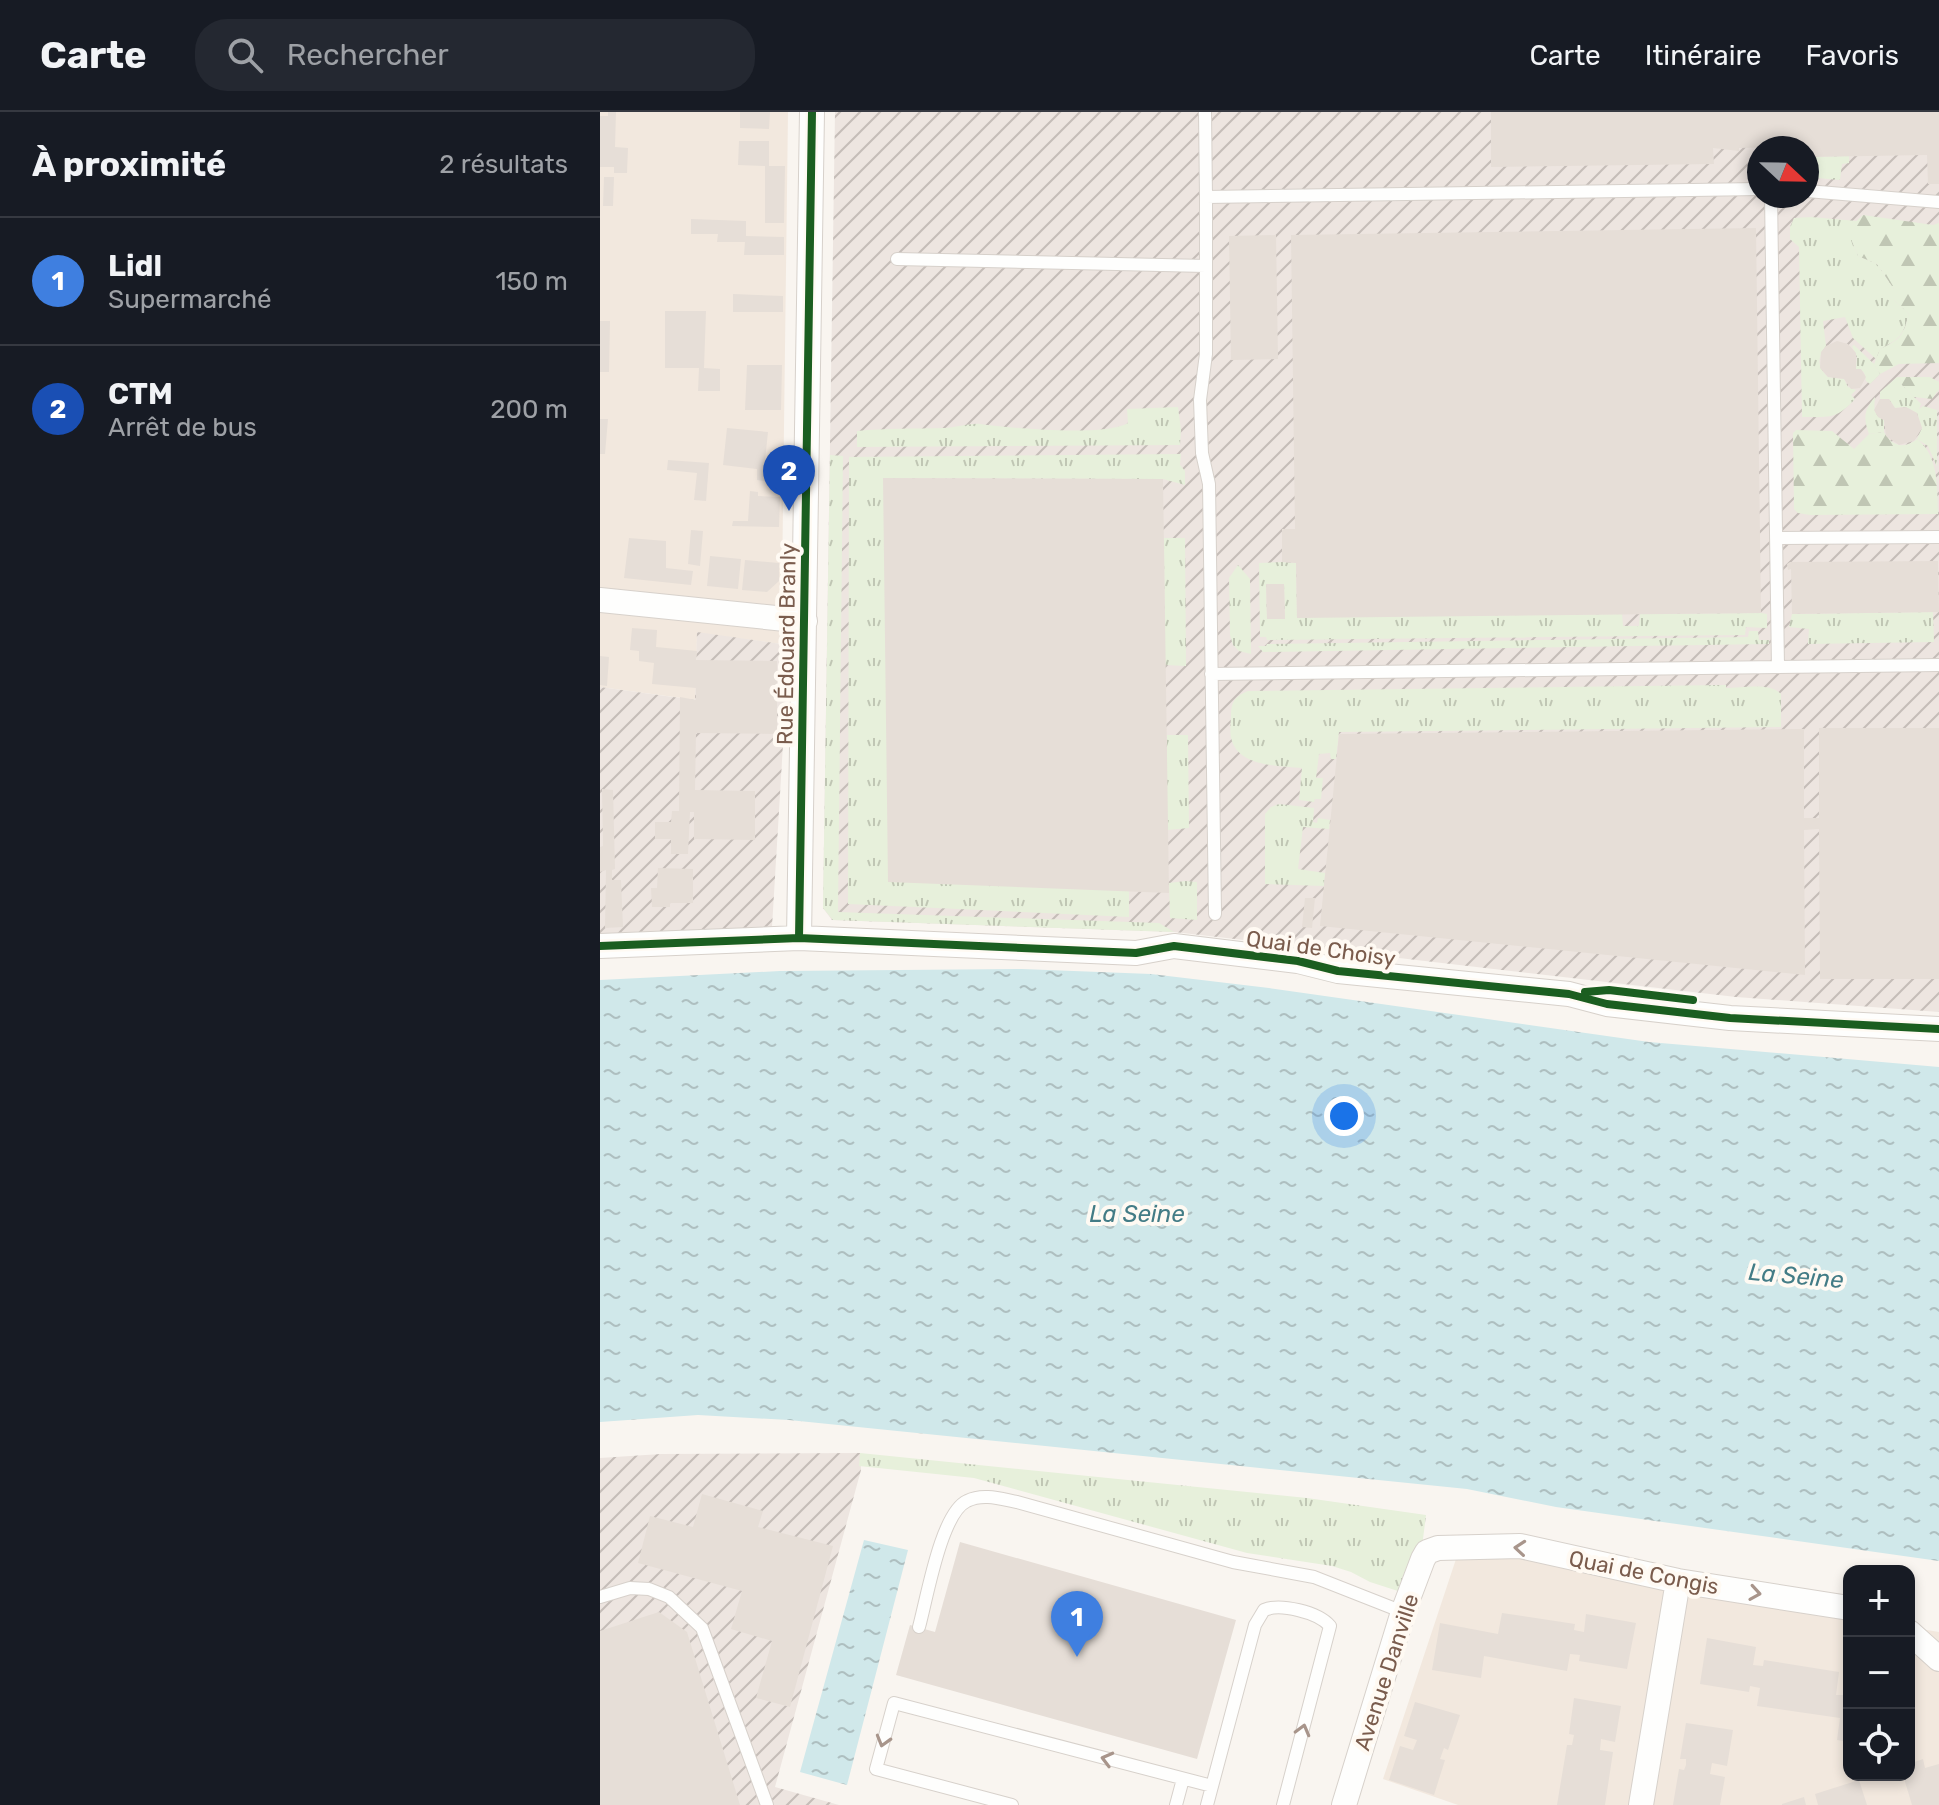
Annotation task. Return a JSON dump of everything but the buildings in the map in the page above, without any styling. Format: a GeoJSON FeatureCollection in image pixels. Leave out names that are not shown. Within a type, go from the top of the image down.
{"type":"FeatureCollection","features":[{"type":"Feature","properties":{"kind":"street","name":"Rue Édouard Branly"},"geometry":{"type":"LineString","coordinates":[[799,938],[812,112]]}},
{"type":"Feature","properties":{"kind":"street"},"geometry":{"type":"LineString","coordinates":[[600,600],[805,621]]}},
{"type":"Feature","properties":{"kind":"street","name":"Quai de Choisy"},"geometry":{"type":"LineString","coordinates":[[600,946],[799,938],[1136,953],[1174,946],[1298,961],[1338,971],[1569,994],[1607,1004],[1730,1018],[1939,1029]]}},
{"type":"Feature","properties":{"kind":"street","name":"Quai de Congis"},"geometry":{"type":"LineString","coordinates":[[1438,1548],[1520,1546],[1678,1581],[1843,1607]]}},
{"type":"Feature","properties":{"kind":"street","name":"Avenue Danville"},"geometry":{"type":"LineString","coordinates":[[1344,1805],[1403,1612],[1423,1559],[1427,1552],[1438,1548]]}},
{"type":"Feature","properties":{"kind":"street"},"geometry":{"type":"LineString","coordinates":[[1641,1805],[1678,1581]]}},
{"type":"Feature","properties":{"kind":"street"},"geometry":{"type":"LineString","coordinates":[[1915,1637],[1939,1659]]}},
{"type":"Feature","properties":{"kind":"lane"},"geometry":{"type":"LineString","coordinates":[[1205,112],[1206,354],[1200,400],[1202,453],[1209,484],[1215,914]]}},
{"type":"Feature","properties":{"kind":"lane"},"geometry":{"type":"LineString","coordinates":[[1206,197],[1747,189]]}},
{"type":"Feature","properties":{"kind":"lane"},"geometry":{"type":"LineString","coordinates":[[1819,192],[1939,202]]}},
{"type":"Feature","properties":{"kind":"lane"},"geometry":{"type":"LineString","coordinates":[[1771,208],[1778,667]]}},
{"type":"Feature","properties":{"kind":"lane"},"geometry":{"type":"LineString","coordinates":[[897,259],[1206,266]]}},
{"type":"Feature","properties":{"kind":"lane"},"geometry":{"type":"LineString","coordinates":[[1776,538],[1939,537]]}},
{"type":"Feature","properties":{"kind":"lane"},"geometry":{"type":"LineString","coordinates":[[1211,674],[1939,665]]}},
{"type":"Feature","properties":{"kind":"lane"},"geometry":{"type":"LineString","coordinates":[[919,1627],[952,1516],[967,1501],[987,1497],[1017,1502],[1233,1562],[1314,1577],[1403,1612]]}},
{"type":"Feature","properties":{"kind":"lane"},"geometry":{"type":"LineString","coordinates":[[600,1597],[630,1588],[649,1589],[669,1597],[702,1628],[767,1805]]}},
{"type":"Feature","properties":{"kind":"lane"},"geometry":{"type":"LineString","coordinates":[[1207,1805],[1255,1625],[1264,1610],[1278,1606],[1315,1616],[1330,1626],[1283,1805]]}},
{"type":"Feature","properties":{"kind":"lane"},"geometry":{"type":"LineString","coordinates":[[1012,1805],[876,1769],[894,1703],[1212,1786]]}},
{"type":"Feature","properties":{"kind":"lane"},"geometry":{"type":"LineString","coordinates":[[1176,1805],[1183,1779]]}},
{"type":"Feature","properties":{"kind":"shaded area"},"geometry":{"type":"Polygon","coordinates":[[[600,112],[788,112],[782,586],[789,645],[697,633],[696,700],[600,687],[600,112]]]}},
{"type":"Feature","properties":{"kind":"shaded area"},"geometry":{"type":"Polygon","coordinates":[[[835,112],[1939,112],[1939,1012],[1736,997],[1174,932],[832,920],[823,908],[835,112]]]}},
{"type":"Feature","properties":{"kind":"shaded area"},"geometry":{"type":"Polygon","coordinates":[[[697,632],[789,645],[772,927],[600,936],[600,687],[695,700],[697,632]]]}},
{"type":"Feature","properties":{"kind":"shaded area"},"geometry":{"type":"Polygon","coordinates":[[[860,1453],[861,1470],[775,1787],[839,1805],[600,1805],[600,1458],[661,1454],[860,1453]]]}},
{"type":"Feature","properties":{"kind":"shaded area"},"geometry":{"type":"Polygon","coordinates":[[[1500,1551],[1843,1615],[1843,1781],[1915,1781],[1915,1628],[1939,1632],[1939,1805],[1458,1805],[1383,1779],[1456,1559],[1500,1551]]]}},
{"type":"Feature","properties":{"kind":"green space"},"geometry":{"type":"Polygon","coordinates":[[[1849,156],[1849,163],[1842,164],[1840,180],[1819,178],[1819,157],[1849,156]]]}},
{"type":"Feature","properties":{"kind":"green space"},"geometry":{"type":"Polygon","coordinates":[[[1863,215],[1933,225],[1939,223],[1939,363],[1899,364],[1880,374],[1874,364],[1880,349],[1900,336],[1909,314],[1894,300],[1894,289],[1877,264],[1858,256],[1852,241],[1852,225],[1863,215]]]}},
{"type":"Feature","properties":{"kind":"green space"},"geometry":{"type":"Polygon","coordinates":[[[1794,218],[1857,221],[1852,225],[1852,241],[1858,256],[1877,264],[1894,289],[1894,300],[1909,314],[1900,336],[1880,349],[1876,359],[1853,338],[1845,317],[1823,321],[1826,346],[1821,354],[1820,366],[1828,377],[1844,379],[1848,387],[1856,390],[1851,395],[1855,399],[1848,406],[1837,414],[1825,417],[1802,417],[1799,247],[1790,239],[1790,227],[1794,218]]]}},
{"type":"Feature","properties":{"kind":"green space"},"geometry":{"type":"Polygon","coordinates":[[[1854,345],[1880,374],[1870,384],[1864,372],[1856,369],[1854,345]]]}},
{"type":"Feature","properties":{"kind":"green space"},"geometry":{"type":"Polygon","coordinates":[[[1901,377],[1900,383],[1921,404],[1919,409],[1923,406],[1937,410],[1937,467],[1928,446],[1917,439],[1922,428],[1917,413],[1906,407],[1895,408],[1889,399],[1880,399],[1880,392],[1901,377]]]}},
{"type":"Feature","properties":{"kind":"green space"},"geometry":{"type":"Polygon","coordinates":[[[1901,377],[1930,377],[1939,382],[1939,389],[1932,399],[1914,397],[1900,383],[1901,377]]]}},
{"type":"Feature","properties":{"kind":"green space"},"geometry":{"type":"Polygon","coordinates":[[[1875,397],[1875,411],[1884,420],[1884,432],[1869,434],[1866,414],[1875,397]]]}},
{"type":"Feature","properties":{"kind":"green space"},"geometry":{"type":"Polygon","coordinates":[[[1178,407],[1180,445],[857,447],[857,431],[949,428],[976,424],[1099,430],[1128,423],[1127,409],[1178,407]]]}},
{"type":"Feature","properties":{"kind":"green space"},"geometry":{"type":"Polygon","coordinates":[[[1796,430],[1832,431],[1854,449],[1869,434],[1884,432],[1899,445],[1917,439],[1933,463],[1938,514],[1798,513],[1794,509],[1793,433],[1796,430]]]}},
{"type":"Feature","properties":{"kind":"green space"},"geometry":{"type":"Polygon","coordinates":[[[1181,454],[1185,485],[1163,479],[884,478],[1129,891],[1129,917],[848,904],[849,457],[1181,454]]]}},
{"type":"Feature","properties":{"kind":"green space"},"geometry":{"type":"Polygon","coordinates":[[[830,455],[843,456],[838,912],[1159,923],[1174,932],[833,920],[823,908],[830,455]]]}},
{"type":"Feature","properties":{"kind":"green space"},"geometry":{"type":"Polygon","coordinates":[[[1164,538],[1185,538],[1186,666],[1165,665],[1164,538]]]}},
{"type":"Feature","properties":{"kind":"green space"},"geometry":{"type":"Polygon","coordinates":[[[1259,563],[1296,563],[1297,617],[1622,614],[1623,626],[1639,626],[1640,614],[1761,613],[1767,614],[1767,628],[1746,627],[1745,635],[1267,640],[1260,637],[1259,563]],[[1284,584],[1266,585],[1267,619],[1285,619],[1284,584]]]}},
{"type":"Feature","properties":{"kind":"green space"},"geometry":{"type":"Polygon","coordinates":[[[1238,565],[1250,579],[1251,654],[1239,651],[1230,635],[1229,578],[1238,565]]]}},
{"type":"Feature","properties":{"kind":"green space"},"geometry":{"type":"Polygon","coordinates":[[[1933,612],[1934,642],[1808,644],[1809,629],[1789,627],[1792,614],[1933,612]]]}},
{"type":"Feature","properties":{"kind":"green space"},"geometry":{"type":"Polygon","coordinates":[[[1749,631],[1758,631],[1759,640],[1769,640],[1769,644],[1263,652],[1258,646],[1748,637],[1749,631]]]}},
{"type":"Feature","properties":{"kind":"green space"},"geometry":{"type":"Polygon","coordinates":[[[1726,685],[1726,688],[1763,687],[1776,690],[1781,694],[1781,727],[1339,732],[1336,759],[1331,759],[1330,753],[1319,754],[1316,778],[1323,778],[1321,799],[1314,802],[1299,800],[1302,768],[1262,764],[1243,756],[1236,750],[1231,735],[1233,703],[1248,691],[1726,685]]]}},
{"type":"Feature","properties":{"kind":"green space"},"geometry":{"type":"Polygon","coordinates":[[[1167,735],[1188,735],[1189,828],[1167,830],[1167,735]]]}},
{"type":"Feature","properties":{"kind":"green space"},"geometry":{"type":"Polygon","coordinates":[[[1279,804],[1314,808],[1313,822],[1317,823],[1318,818],[1330,820],[1329,829],[1303,827],[1298,869],[1325,873],[1324,886],[1265,884],[1265,814],[1279,804]]]}},
{"type":"Feature","properties":{"kind":"green space"},"geometry":{"type":"Polygon","coordinates":[[[1197,882],[1197,920],[1170,918],[1169,883],[1197,882]]]}},
{"type":"Feature","properties":{"kind":"green space"},"geometry":{"type":"Polygon","coordinates":[[[860,1453],[1307,1498],[1426,1515],[1422,1547],[1401,1592],[1332,1566],[1247,1553],[974,1478],[859,1466],[860,1453]]]}},
{"type":"Feature","properties":{"kind":"water","name":"La Seine"},"geometry":{"type":"Polygon","coordinates":[[[1022,969],[1151,974],[1649,1042],[1939,1067],[1939,1561],[1556,1507],[1467,1489],[789,1420],[698,1415],[600,1422],[600,980],[780,971],[1022,969]]]}},
{"type":"Feature","properties":{"kind":"water"},"geometry":{"type":"Polygon","coordinates":[[[864,1540],[908,1550],[847,1785],[800,1772],[864,1540]]]}},
{"type":"Feature","properties":{"kind":"cycle path"},"geometry":{"type":"LineString","coordinates":[[799,938],[812,112]]}},
{"type":"Feature","properties":{"kind":"cycle path"},"geometry":{"type":"LineString","coordinates":[[600,946],[799,938],[1136,953],[1174,946],[1298,961],[1338,971],[1569,994],[1607,1004],[1730,1018],[1939,1029]]}},
{"type":"Feature","properties":{"kind":"cycle path"},"geometry":{"type":"LineString","coordinates":[[1585,992],[1609,990],[1693,1000]]}},
{"type":"Feature","properties":{"kind":"place","name":"CTM"},"geometry":{"type":"Point","coordinates":[789,511]}},
{"type":"Feature","properties":{"kind":"place","name":"Lidl"},"geometry":{"type":"Point","coordinates":[1077,1657]}}]}
